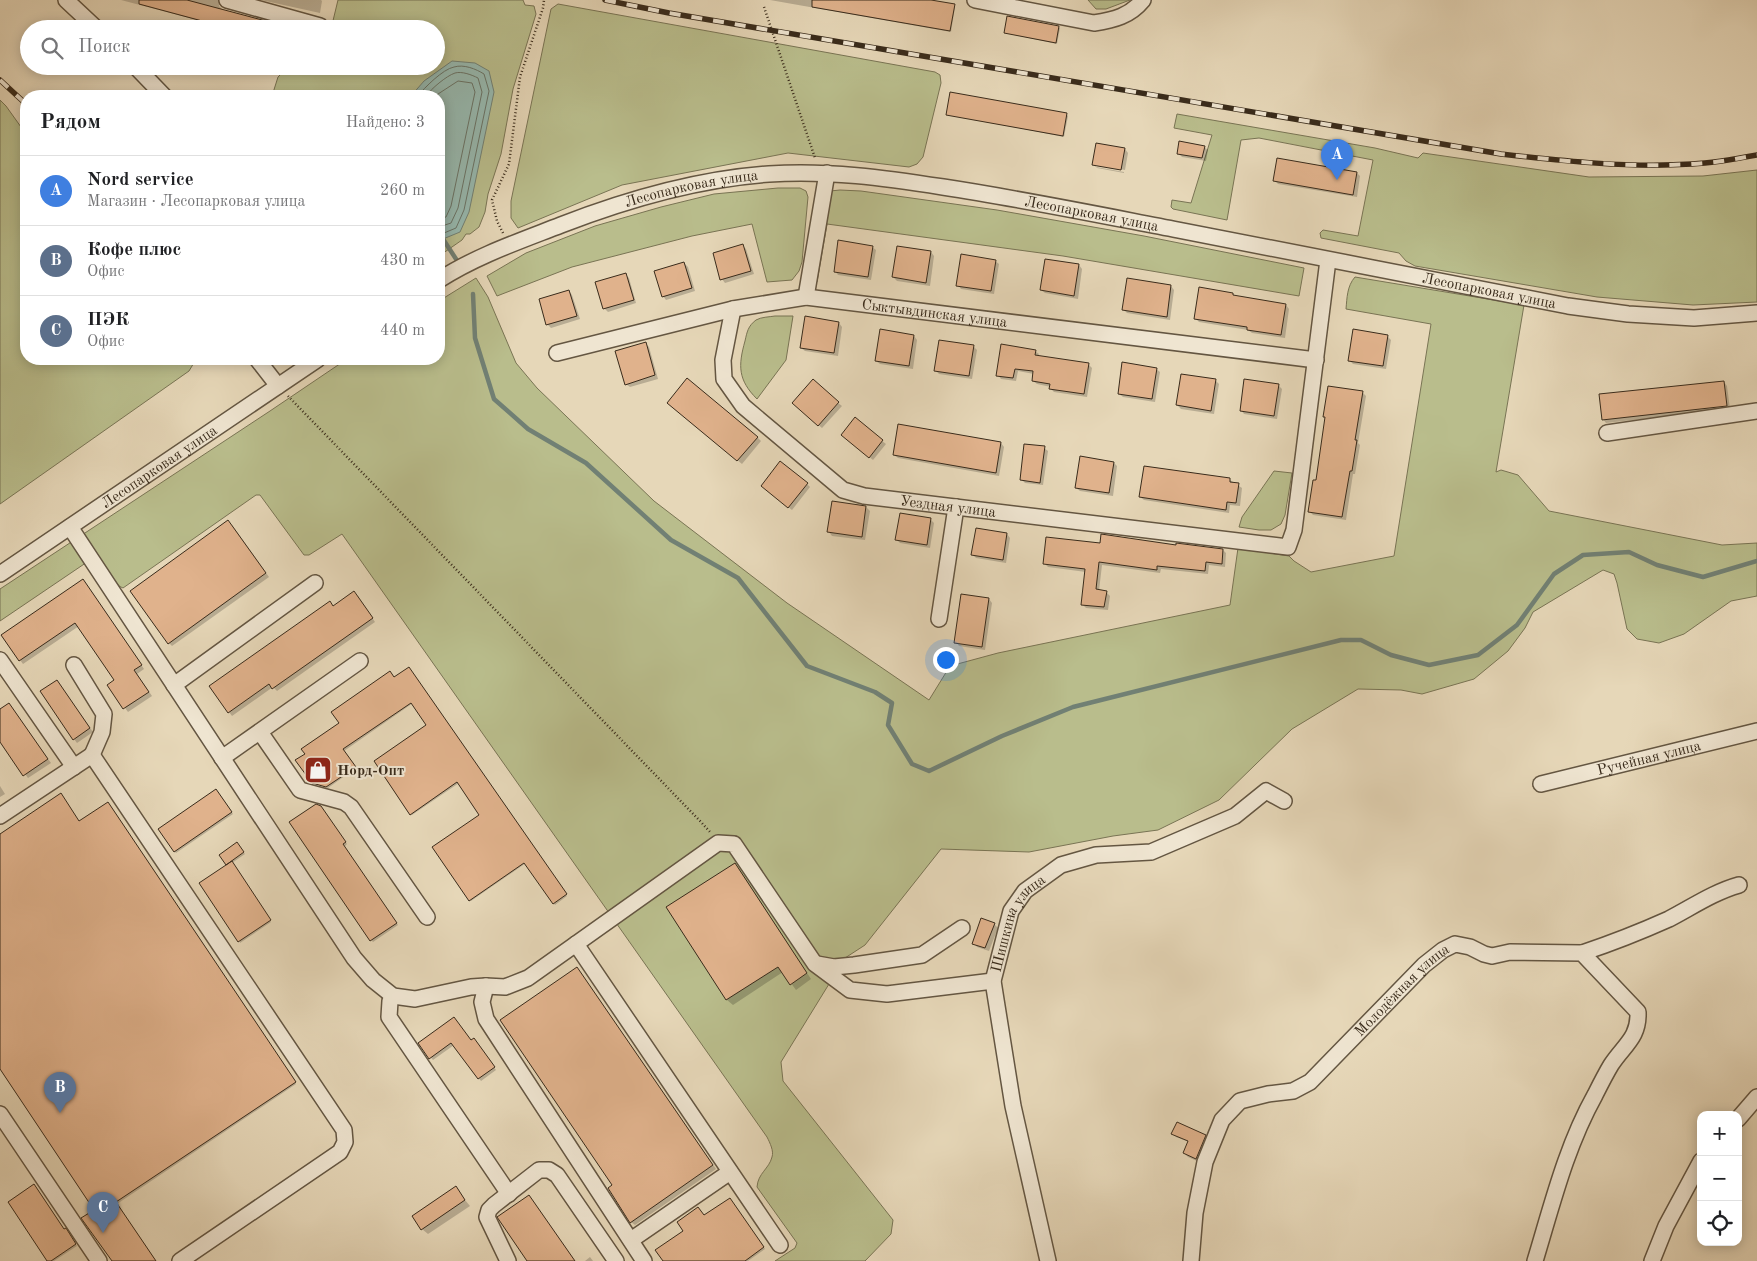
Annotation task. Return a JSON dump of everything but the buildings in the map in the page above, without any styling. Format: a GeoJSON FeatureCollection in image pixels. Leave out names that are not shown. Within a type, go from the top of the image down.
{"type":"FeatureCollection","features":[{"type":"Feature","properties":{"kind":"street"},"geometry":{"type":"LineString","coordinates":[[66,0],[87,20]]}},
{"type":"Feature","properties":{"kind":"street"},"geometry":{"type":"LineString","coordinates":[[227,0],[299,20]]}},
{"type":"Feature","properties":{"kind":"street"},"geometry":{"type":"LineString","coordinates":[[975,0],[1094,22],[1114,20],[1135,9],[1143,0]]}},
{"type":"Feature","properties":{"kind":"street"},"geometry":{"type":"LineString","coordinates":[[144,75],[158,90]]}},
{"type":"Feature","properties":{"kind":"street"},"geometry":{"type":"LineString","coordinates":[[806,297],[822,168]]}},
{"type":"Feature","properties":{"kind":"street","name":"Лесопарковая улица"},"geometry":{"type":"LineString","coordinates":[[445,276],[509,245],[585,216],[658,192],[712,180],[822,168],[841,173],[1005,196],[1568,306],[1628,314],[1694,318],[1757,313]]}},
{"type":"Feature","properties":{"kind":"street"},"geometry":{"type":"LineString","coordinates":[[1316,360],[1328,260]]}},
{"type":"Feature","properties":{"kind":"street","name":"Сыктывдинская улица"},"geometry":{"type":"LineString","coordinates":[[557,353],[732,309],[806,297],[1316,360]]}},
{"type":"Feature","properties":{"kind":"street","name":"Уездная улица"},"geometry":{"type":"LineString","coordinates":[[732,309],[723,360],[724,379],[743,406],[843,490],[864,496],[956,508],[1288,547],[1294,530],[1316,360]]}},
{"type":"Feature","properties":{"kind":"street"},"geometry":{"type":"LineString","coordinates":[[262,365],[278,386]]}},
{"type":"Feature","properties":{"kind":"street","name":"Лесопарковая улица"},"geometry":{"type":"LineString","coordinates":[[0,574],[309,365]]}},
{"type":"Feature","properties":{"kind":"street"},"geometry":{"type":"LineString","coordinates":[[1607,433],[1757,411]]}},
{"type":"Feature","properties":{"kind":"street"},"geometry":{"type":"LineString","coordinates":[[939,619],[956,508]]}},
{"type":"Feature","properties":{"kind":"street"},"geometry":{"type":"LineString","coordinates":[[70,527],[354,958],[373,980],[394,996],[415,999],[471,987],[505,987],[528,978],[718,843],[734,844],[815,964],[850,990],[887,994],[993,981]]}},
{"type":"Feature","properties":{"kind":"street"},"geometry":{"type":"LineString","coordinates":[[174,685],[315,583]]}},
{"type":"Feature","properties":{"kind":"street"},"geometry":{"type":"LineString","coordinates":[[0,660],[74,767]]}},
{"type":"Feature","properties":{"kind":"street"},"geometry":{"type":"LineString","coordinates":[[222,758],[360,661]]}},
{"type":"Feature","properties":{"kind":"street"},"geometry":{"type":"LineString","coordinates":[[0,816],[92,755],[102,732],[104,714],[74,665]]}},
{"type":"Feature","properties":{"kind":"street","name":"Ручейная улица"},"geometry":{"type":"LineString","coordinates":[[1541,784],[1757,731]]}},
{"type":"Feature","properties":{"kind":"street"},"geometry":{"type":"LineString","coordinates":[[260,732],[300,790],[344,802],[352,807],[427,917]]}},
{"type":"Feature","properties":{"kind":"street"},"geometry":{"type":"LineString","coordinates":[[92,755],[344,1130],[346,1142],[340,1152],[180,1261]]}},
{"type":"Feature","properties":{"kind":"street","name":"Шишкина улица"},"geometry":{"type":"LineString","coordinates":[[1048,1261],[1013,1106],[993,981],[1011,911],[1025,891],[1061,865],[1096,855],[1151,852],[1235,816],[1266,790],[1284,801]]}},
{"type":"Feature","properties":{"kind":"street"},"geometry":{"type":"LineString","coordinates":[[1535,1261],[1570,1147],[1607,1072],[1632,1037],[1638,1024],[1638,1012],[1582,953],[1626,938],[1670,918],[1724,889],[1739,885]]}},
{"type":"Feature","properties":{"kind":"street"},"geometry":{"type":"LineString","coordinates":[[815,964],[848,966],[922,955],[962,928]]}},
{"type":"Feature","properties":{"kind":"street"},"geometry":{"type":"LineString","coordinates":[[576,944],[780,1245]]}},
{"type":"Feature","properties":{"kind":"street","name":"Молодёжная улица"},"geometry":{"type":"LineString","coordinates":[[1191,1261],[1195,1213],[1205,1162],[1222,1120],[1240,1102],[1268,1094],[1293,1091],[1310,1082],[1424,965],[1443,950],[1455,944],[1470,947],[1492,956],[1510,952],[1582,953]]}},
{"type":"Feature","properties":{"kind":"street"},"geometry":{"type":"LineString","coordinates":[[486,986],[482,1002],[486,1019],[644,1261]]}},
{"type":"Feature","properties":{"kind":"street"},"geometry":{"type":"LineString","coordinates":[[394,996],[390,1001],[389,1017],[509,1194]]}},
{"type":"Feature","properties":{"kind":"street"},"geometry":{"type":"LineString","coordinates":[[1742,1114],[1757,1097]]}},
{"type":"Feature","properties":{"kind":"street"},"geometry":{"type":"LineString","coordinates":[[0,1114],[99,1261]]}},
{"type":"Feature","properties":{"kind":"street"},"geometry":{"type":"LineString","coordinates":[[1652,1261],[1666,1226],[1697,1168]]}},
{"type":"Feature","properties":{"kind":"street"},"geometry":{"type":"LineString","coordinates":[[508,1261],[487,1217],[489,1210],[539,1170],[549,1170],[557,1175],[616,1261]]}},
{"type":"Feature","properties":{"kind":"street"},"geometry":{"type":"LineString","coordinates":[[631,1240],[730,1172]]}},
{"type":"Feature","properties":{"kind":"path"},"geometry":{"type":"LineString","coordinates":[[509,245],[497,221],[492,200],[509,164],[520,77],[544,8],[544,0]]}},
{"type":"Feature","properties":{"kind":"path"},"geometry":{"type":"LineString","coordinates":[[764,7],[822,168]]}},
{"type":"Feature","properties":{"kind":"path"},"geometry":{"type":"LineString","coordinates":[[278,386],[694,814],[718,843]]}},
{"type":"Feature","properties":{"kind":"green space"},"geometry":{"type":"Polygon","coordinates":[[[338,0],[523,0],[525,5],[534,6],[536,14],[513,89],[501,154],[488,194],[485,212],[479,227],[470,234],[466,234],[462,240],[445,252],[445,90],[274,90],[280,75],[445,75],[445,20],[333,20],[338,0]]]}},
{"type":"Feature","properties":{"kind":"green space"},"geometry":{"type":"Polygon","coordinates":[[[1088,0],[1130,0],[1106,9],[1096,9],[1088,0]]]}},
{"type":"Feature","properties":{"kind":"green space"},"geometry":{"type":"Polygon","coordinates":[[[558,4],[935,72],[940,75],[941,83],[923,157],[917,164],[909,167],[788,153],[622,185],[518,228],[511,218],[511,201],[551,9],[558,4]]]}},
{"type":"Feature","properties":{"kind":"green space"},"geometry":{"type":"Polygon","coordinates":[[[0,100],[20,126],[20,365],[193,365],[189,371],[0,504],[0,100]]]}},
{"type":"Feature","properties":{"kind":"green space"},"geometry":{"type":"Polygon","coordinates":[[[1177,114],[1375,148],[1418,158],[1423,153],[1589,177],[1703,176],[1757,170],[1757,302],[1693,305],[1597,297],[1415,266],[1406,261],[1399,253],[1321,238],[1320,233],[1323,230],[1358,236],[1373,160],[1259,138],[1241,140],[1227,220],[1173,209],[1171,207],[1172,200],[1191,203],[1212,135],[1174,128],[1177,114]]]}},
{"type":"Feature","properties":{"kind":"green space"},"geometry":{"type":"Polygon","coordinates":[[[778,188],[800,188],[806,191],[808,197],[802,262],[799,271],[792,280],[767,282],[752,224],[692,236],[572,267],[497,296],[487,276],[526,253],[595,226],[714,194],[778,188]]]}},
{"type":"Feature","properties":{"kind":"green space"},"geometry":{"type":"Polygon","coordinates":[[[830,191],[861,191],[997,210],[1144,236],[1304,268],[1299,296],[1063,256],[827,224],[816,282],[830,191]]]}},
{"type":"Feature","properties":{"kind":"green space"},"geometry":{"type":"Polygon","coordinates":[[[1355,277],[1524,305],[1496,472],[1501,470],[1518,475],[1549,511],[1722,545],[1757,543],[1757,596],[1731,601],[1684,634],[1659,643],[1637,639],[1627,629],[1614,574],[1603,570],[1533,612],[1525,628],[1508,651],[1474,679],[1422,694],[1401,690],[1358,689],[1292,729],[1219,800],[1158,830],[1113,836],[1029,852],[941,849],[865,945],[845,958],[781,1062],[783,1081],[893,1220],[891,1234],[865,1261],[775,1261],[795,1248],[797,1243],[757,1187],[759,1178],[771,1161],[771,1147],[767,1137],[342,534],[309,555],[304,555],[260,495],[256,495],[123,588],[119,586],[96,556],[0,621],[0,589],[338,365],[445,365],[445,297],[476,278],[488,297],[516,363],[537,388],[654,501],[787,603],[929,700],[950,666],[998,653],[1230,605],[1238,548],[1289,556],[1311,572],[1394,556],[1431,324],[1346,309],[1347,296],[1355,277]]]}},
{"type":"Feature","properties":{"kind":"green space"},"geometry":{"type":"Polygon","coordinates":[[[793,316],[786,360],[757,399],[743,379],[741,358],[747,332],[753,322],[760,318],[793,316]]]}},
{"type":"Feature","properties":{"kind":"green space"},"geometry":{"type":"Polygon","coordinates":[[[1274,471],[1292,473],[1285,515],[1281,524],[1271,530],[1239,527],[1242,517],[1274,471]]]}},
{"type":"Feature","properties":{"kind":"water"},"geometry":{"type":"Polygon","coordinates":[[[452,61],[475,63],[489,71],[494,92],[469,212],[460,232],[445,238],[445,90],[416,90],[432,75],[445,75],[445,66],[452,61]]]}},
{"type":"Feature","properties":{"kind":"waterway"},"geometry":{"type":"LineString","coordinates":[[445,242],[456,259]]}},
{"type":"Feature","properties":{"kind":"waterway"},"geometry":{"type":"LineString","coordinates":[[473,294],[475,338],[494,399],[528,429],[586,463],[671,540],[738,578],[807,666],[875,692],[892,703],[888,725],[912,764],[929,771],[1002,736],[1073,707],[1341,640],[1361,640],[1391,655],[1429,665],[1478,655],[1517,625],[1554,574],[1583,555],[1629,552],[1657,565],[1703,577],[1757,561]]}},
{"type":"Feature","properties":{"kind":"railway"},"geometry":{"type":"LineString","coordinates":[[605,0],[669,13],[1501,154],[1572,161],[1644,165],[1725,161],[1757,155]]}},
{"type":"Feature","properties":{"kind":"railway"},"geometry":{"type":"LineString","coordinates":[[0,80],[20,98]]}},
{"type":"Feature","properties":{"kind":"place","name":"Nord service"},"geometry":{"type":"Point","coordinates":[1337,180]}},
{"type":"Feature","properties":{"kind":"place","name":"Норд-Опт"},"geometry":{"type":"Point","coordinates":[318,770]}},
{"type":"Feature","properties":{"kind":"place","name":"Кофе плюс"},"geometry":{"type":"Point","coordinates":[60,1113]}},
{"type":"Feature","properties":{"kind":"place","name":"ПЭК"},"geometry":{"type":"Point","coordinates":[103,1233]}}]}
